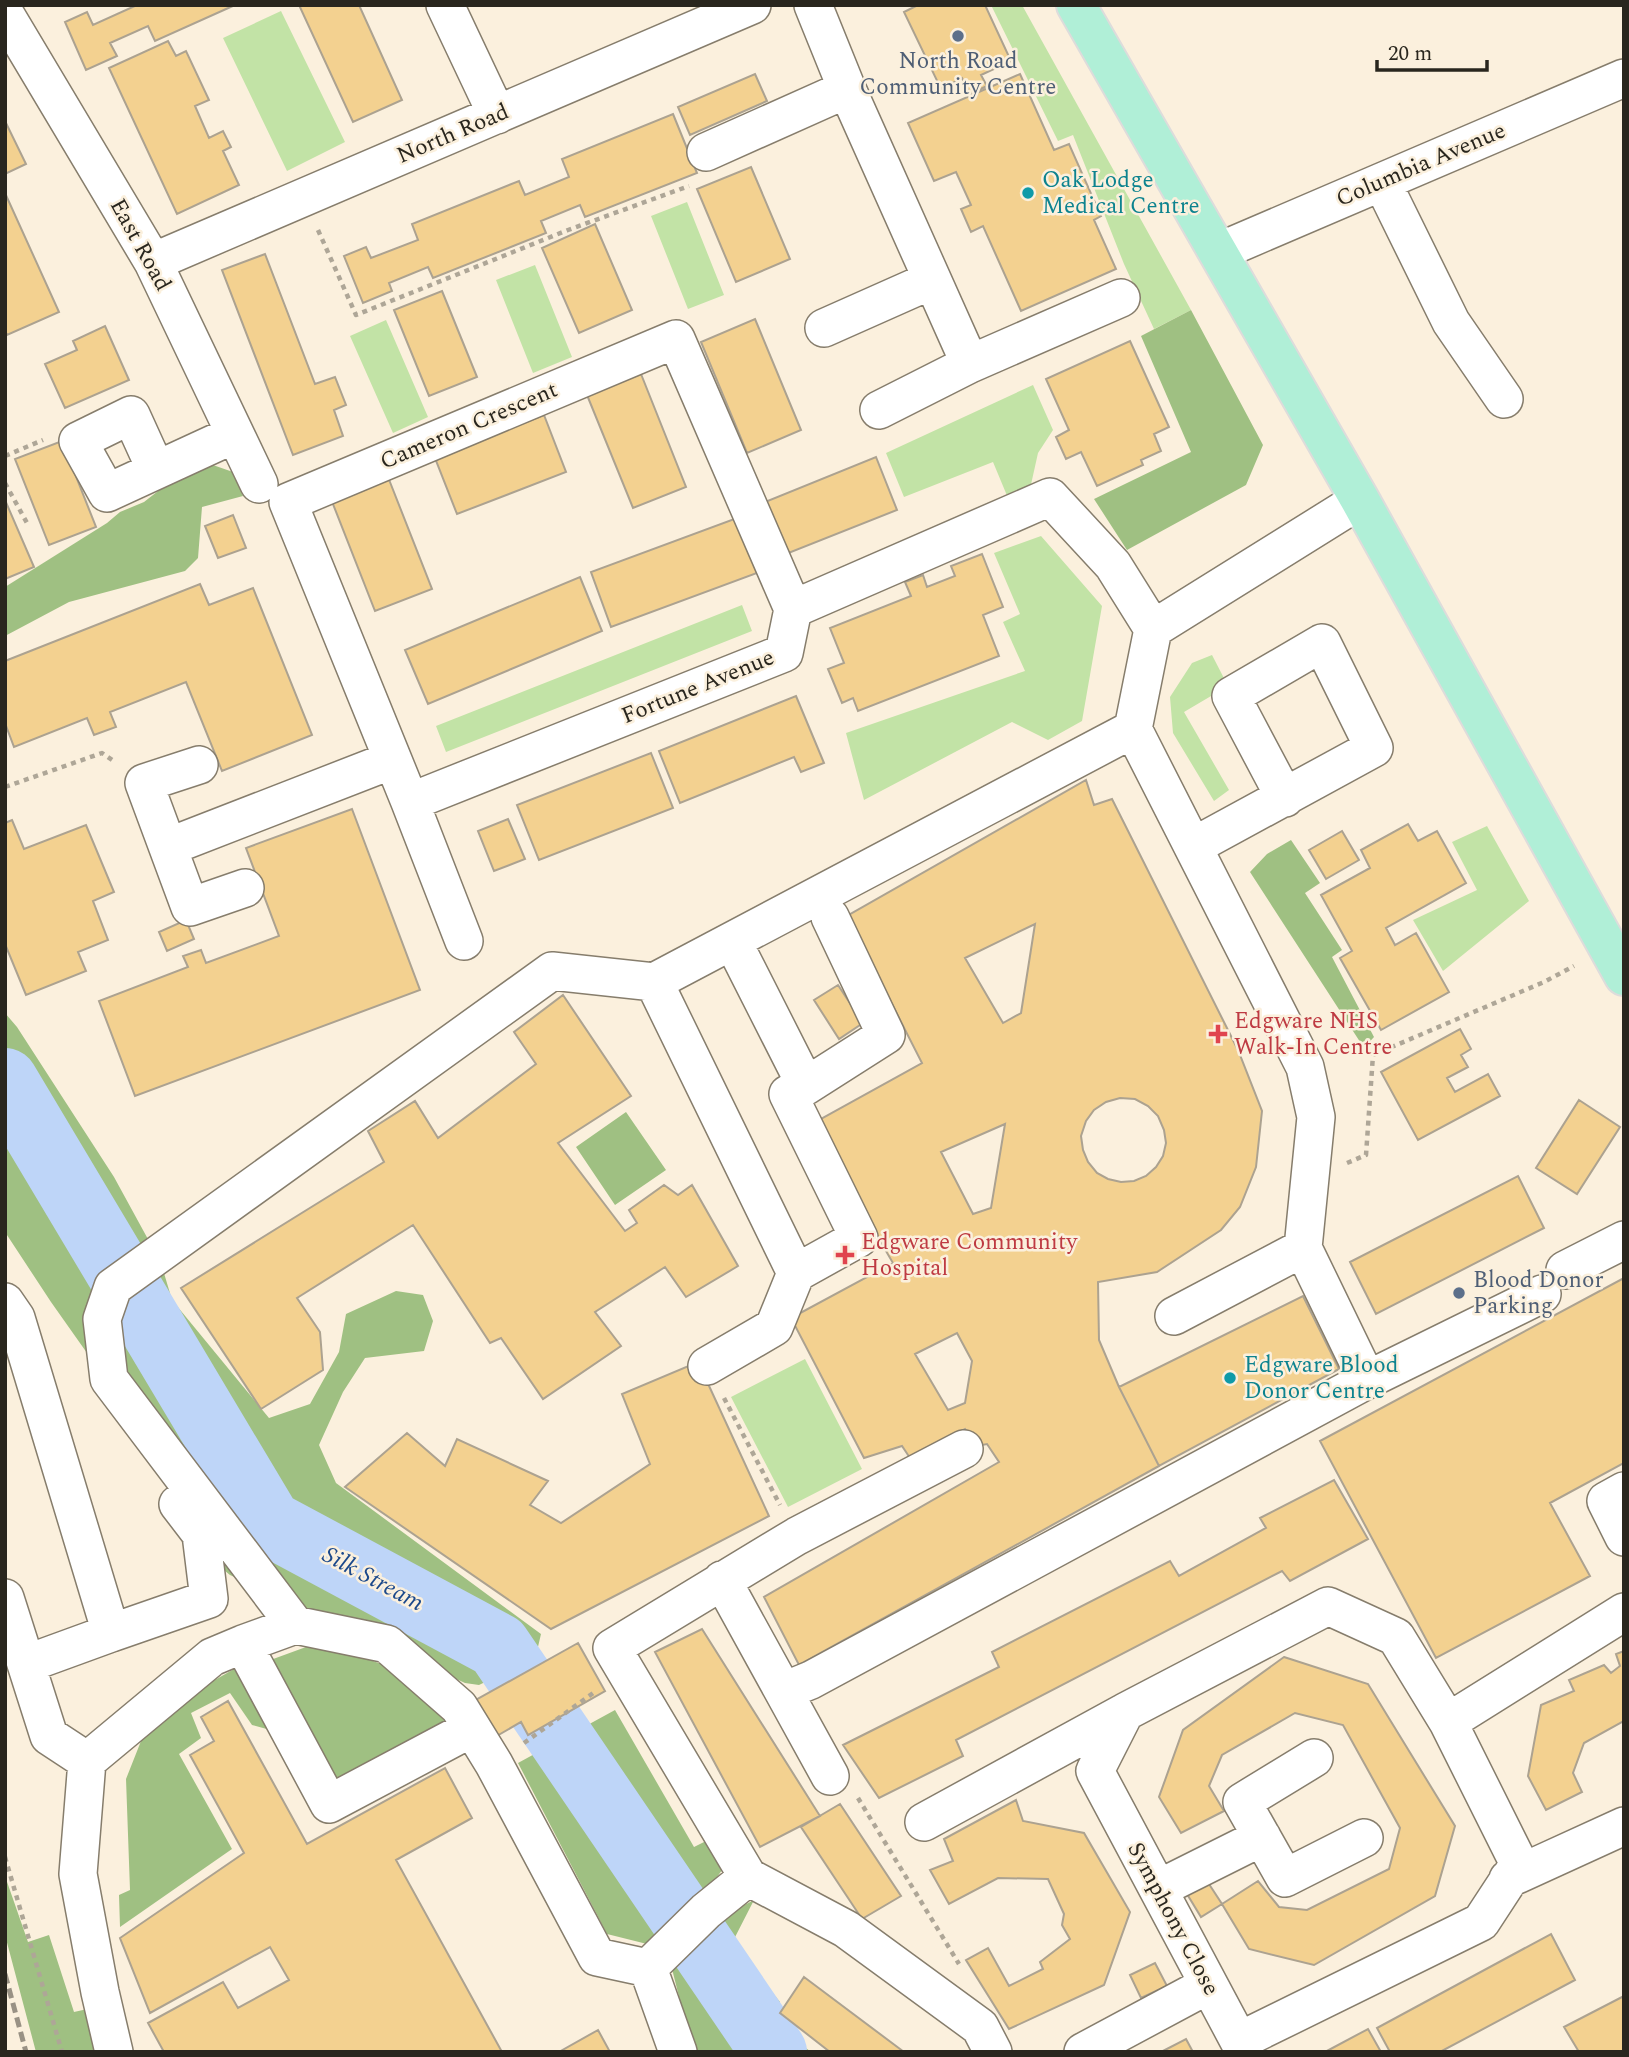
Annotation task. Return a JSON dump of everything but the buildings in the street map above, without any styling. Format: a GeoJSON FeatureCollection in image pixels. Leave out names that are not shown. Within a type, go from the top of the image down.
{"type":"FeatureCollection","features":[{"type":"Feature","properties":{"kind":"main road"},"geometry":{"type":"LineString","coordinates":[[1076,5],[1360,500],[1616,962]]}},
{"type":"Feature","properties":{"kind":"street"},"geometry":{"type":"LineString","coordinates":[[445,5],[496,115]]}},
{"type":"Feature","properties":{"kind":"street","name":"North Road"},"geometry":{"type":"LineString","coordinates":[[153,262],[752,5]]}},
{"type":"Feature","properties":{"kind":"street"},"geometry":{"type":"LineString","coordinates":[[813,5],[847,89],[970,364]]}},
{"type":"Feature","properties":{"kind":"street","name":"East Road"},"geometry":{"type":"LineString","coordinates":[[8,27],[153,262],[259,484]]}},
{"type":"Feature","properties":{"kind":"street","name":"Columbia Avenue"},"geometry":{"type":"LineString","coordinates":[[1218,252],[1624,78]]}},
{"type":"Feature","properties":{"kind":"street"},"geometry":{"type":"LineString","coordinates":[[706,152],[847,89]]}},
{"type":"Feature","properties":{"kind":"street"},"geometry":{"type":"LineString","coordinates":[[1382,182],[1451,323],[1504,399]]}},
{"type":"Feature","properties":{"kind":"street"},"geometry":{"type":"LineString","coordinates":[[824,328],[932,280]]}},
{"type":"Feature","properties":{"kind":"street"},"geometry":{"type":"LineString","coordinates":[[879,410],[970,364],[1121,298]]}},
{"type":"Feature","properties":{"kind":"street","name":"Cameron Crescent"},"geometry":{"type":"LineString","coordinates":[[410,802],[288,502],[676,339],[793,609]]}},
{"type":"Feature","properties":{"kind":"street"},"geometry":{"type":"LineString","coordinates":[[156,470],[234,434]]}},
{"type":"Feature","properties":{"kind":"street"},"geometry":{"type":"LineString","coordinates":[[793,609],[1050,497],[1113,565],[1153,629],[1133,729],[1305,1067],[1315,1117],[1303,1248],[1367,1380]]}},
{"type":"Feature","properties":{"kind":"street"},"geometry":{"type":"LineString","coordinates":[[1153,629],[1360,500]]}},
{"type":"Feature","properties":{"kind":"street","name":"Fortune Avenue"},"geometry":{"type":"LineString","coordinates":[[410,802],[784,653],[793,609]]}},
{"type":"Feature","properties":{"kind":"street"},"geometry":{"type":"LineString","coordinates":[[295,1625],[108,1379],[102,1319],[113,1287],[552,971],[654,982],[1133,729]]}},
{"type":"Feature","properties":{"kind":"street"},"geometry":{"type":"LineString","coordinates":[[168,847],[392,760]]}},
{"type":"Feature","properties":{"kind":"street"},"geometry":{"type":"LineString","coordinates":[[199,765],[144,783],[190,907],[246,888]]}},
{"type":"Feature","properties":{"kind":"street"},"geometry":{"type":"LineString","coordinates":[[1194,846],[1285,798]]}},
{"type":"Feature","properties":{"kind":"street"},"geometry":{"type":"LineString","coordinates":[[410,802],[464,941]]}},
{"type":"Feature","properties":{"kind":"street"},"geometry":{"type":"LineString","coordinates":[[707,1366],[774,1327],[796,1273],[859,1238],[788,1094],[806,1086],[886,1035],[830,918]]}},
{"type":"Feature","properties":{"kind":"street"},"geometry":{"type":"LineString","coordinates":[[733,942],[806,1086]]}},
{"type":"Feature","properties":{"kind":"street"},"geometry":{"type":"LineString","coordinates":[[654,982],[796,1273]]}},
{"type":"Feature","properties":{"kind":"street"},"geometry":{"type":"LineString","coordinates":[[784,1691],[811,1680],[1553,1282],[1624,1240]]}},
{"type":"Feature","properties":{"kind":"street"},"geometry":{"type":"LineString","coordinates":[[1174,1316],[1303,1248]]}},
{"type":"Feature","properties":{"kind":"street"},"geometry":{"type":"LineString","coordinates":[[5,1302],[16,1318],[111,1633]]}},
{"type":"Feature","properties":{"kind":"street"},"geometry":{"type":"LineString","coordinates":[[26,1664],[209,1599],[201,1534],[96,1398]]}},
{"type":"Feature","properties":{"kind":"street"},"geometry":{"type":"LineString","coordinates":[[964,1449],[797,1536],[612,1648],[748,1877],[846,1929],[980,2027],[993,2052]]}},
{"type":"Feature","properties":{"kind":"street"},"geometry":{"type":"LineString","coordinates":[[1624,1491],[1606,1501],[1624,1537]]}},
{"type":"Feature","properties":{"kind":"street"},"geometry":{"type":"LineString","coordinates":[[722,1580],[830,1776]]}},
{"type":"Feature","properties":{"kind":"street"},"geometry":{"type":"LineString","coordinates":[[5,1598],[49,1736],[87,1761]]}},
{"type":"Feature","properties":{"kind":"street","name":"Symphony Close"},"geometry":{"type":"LineString","coordinates":[[1328,1606],[1396,1637],[1448,1723],[1519,1864],[1481,1922],[1239,2041],[1095,1772],[1125,1712],[1328,1606]]}},
{"type":"Feature","properties":{"kind":"street"},"geometry":{"type":"LineString","coordinates":[[1448,1723],[1624,1612]]}},
{"type":"Feature","properties":{"kind":"street"},"geometry":{"type":"LineString","coordinates":[[114,2052],[78,1874],[87,1761],[212,1657],[295,1625],[387,1644],[459,1707],[494,1764],[597,1957],[655,1961],[706,1911],[748,1877]]}},
{"type":"Feature","properties":{"kind":"street"},"geometry":{"type":"LineString","coordinates":[[243,1644],[329,1804],[472,1728]]}},
{"type":"Feature","properties":{"kind":"street"},"geometry":{"type":"LineString","coordinates":[[924,1822],[1125,1712]]}},
{"type":"Feature","properties":{"kind":"street"},"geometry":{"type":"LineString","coordinates":[[1314,1758],[1242,1802],[1285,1878],[1363,1838]]}},
{"type":"Feature","properties":{"kind":"street"},"geometry":{"type":"LineString","coordinates":[[1508,1879],[1624,1826]]}},
{"type":"Feature","properties":{"kind":"street"},"geometry":{"type":"LineString","coordinates":[[1158,1889],[1262,1837]]}},
{"type":"Feature","properties":{"kind":"street"},"geometry":{"type":"LineString","coordinates":[[655,1961],[678,2052]]}},
{"type":"Feature","properties":{"kind":"street"},"geometry":{"type":"LineString","coordinates":[[1083,2052],[1209,1985]]}},
{"type":"Feature","properties":{"kind":"path"},"geometry":{"type":"LineString","coordinates":[[304,198],[356,315],[568,230],[694,184],[706,152]]}},
{"type":"Feature","properties":{"kind":"path"},"geometry":{"type":"LineString","coordinates":[[5,483],[27,523]]}},
{"type":"Feature","properties":{"kind":"path"},"geometry":{"type":"LineString","coordinates":[[5,787],[102,753],[144,783]]}},
{"type":"Feature","properties":{"kind":"path"},"geometry":{"type":"LineString","coordinates":[[1310,1181],[1366,1155],[1373,1055],[1544,982],[1616,962]]}},
{"type":"Feature","properties":{"kind":"path"},"geometry":{"type":"LineString","coordinates":[[707,1366],[797,1536]]}},
{"type":"Feature","properties":{"kind":"path"},"geometry":{"type":"LineString","coordinates":[[494,1764],[626,1670]]}},
{"type":"Feature","properties":{"kind":"path"},"geometry":{"type":"LineString","coordinates":[[830,1776],[854,1791],[963,1970]]}},
{"type":"Feature","properties":{"kind":"path"},"geometry":{"type":"LineString","coordinates":[[5,1857],[61,2052]]}},
{"type":"Feature","properties":{"kind":"green space"},"geometry":{"type":"Polygon","coordinates":[[[991,5],[1022,5],[1191,310],[1154,329],[1124,264],[1073,135],[1058,141],[991,5]]]}},
{"type":"Feature","properties":{"kind":"green space"},"geometry":{"type":"Polygon","coordinates":[[[281,11],[345,142],[287,171],[223,38],[281,11]]]}},
{"type":"Feature","properties":{"kind":"green space"},"geometry":{"type":"Polygon","coordinates":[[[687,202],[724,295],[688,309],[651,216],[687,202]]]}},
{"type":"Feature","properties":{"kind":"green space"},"geometry":{"type":"Polygon","coordinates":[[[535,265],[572,357],[533,373],[496,280],[535,265]]]}},
{"type":"Feature","properties":{"kind":"green space"},"geometry":{"type":"Polygon","coordinates":[[[1191,310],[1263,445],[1246,485],[1127,550],[1094,499],[1191,452],[1141,336],[1191,310]]]}},
{"type":"Feature","properties":{"kind":"green space"},"geometry":{"type":"Polygon","coordinates":[[[386,320],[428,417],[393,433],[350,336],[386,320]]]}},
{"type":"Feature","properties":{"kind":"green space"},"geometry":{"type":"Polygon","coordinates":[[[1033,385],[1053,430],[1038,453],[1030,489],[1008,498],[993,462],[904,497],[886,453],[1033,385]]]}},
{"type":"Feature","properties":{"kind":"green space"},"geometry":{"type":"Polygon","coordinates":[[[210,464],[233,472],[243,496],[202,507],[198,558],[185,571],[69,602],[5,636],[5,587],[107,523],[120,512],[144,502],[180,474],[210,464]]]}},
{"type":"Feature","properties":{"kind":"green space"},"geometry":{"type":"Polygon","coordinates":[[[1041,536],[1102,606],[1082,721],[1048,740],[1012,722],[864,800],[846,733],[1025,671],[1003,622],[1020,614],[994,553],[1041,536]]]}},
{"type":"Feature","properties":{"kind":"green space"},"geometry":{"type":"Polygon","coordinates":[[[742,605],[752,631],[446,752],[436,726],[742,605]]]}},
{"type":"Feature","properties":{"kind":"green space"},"geometry":{"type":"Polygon","coordinates":[[[1212,655],[1228,686],[1184,712],[1229,790],[1214,801],[1173,733],[1170,697],[1192,663],[1212,655]]]}},
{"type":"Feature","properties":{"kind":"green space"},"geometry":{"type":"Polygon","coordinates":[[[1487,826],[1529,901],[1443,971],[1413,920],[1477,890],[1452,842],[1487,826]]]}},
{"type":"Feature","properties":{"kind":"green space"},"geometry":{"type":"Polygon","coordinates":[[[1291,840],[1320,883],[1305,893],[1342,950],[1332,957],[1374,1037],[1364,1048],[1250,872],[1267,854],[1291,840]]]}},
{"type":"Feature","properties":{"kind":"green space"},"geometry":{"type":"Polygon","coordinates":[[[5,1013],[17,1027],[114,1177],[161,1263],[172,1300],[269,1418],[310,1404],[339,1352],[346,1314],[396,1291],[423,1295],[433,1321],[424,1351],[365,1358],[343,1392],[319,1445],[336,1483],[541,1634],[537,1651],[516,1667],[479,1685],[465,1683],[230,1575],[187,1540],[195,1506],[5,1232],[5,1013]]]}},
{"type":"Feature","properties":{"kind":"green space"},"geometry":{"type":"Polygon","coordinates":[[[626,1112],[666,1170],[615,1205],[576,1147],[626,1112]]]}},
{"type":"Feature","properties":{"kind":"green space"},"geometry":{"type":"Polygon","coordinates":[[[805,1359],[862,1469],[788,1507],[731,1397],[805,1359]]]}},
{"type":"Feature","properties":{"kind":"green space"},"geometry":{"type":"Polygon","coordinates":[[[306,1647],[355,1654],[399,1671],[450,1723],[330,1782],[265,1662],[306,1647]]]}},
{"type":"Feature","properties":{"kind":"green space"},"geometry":{"type":"Polygon","coordinates":[[[234,1669],[274,1731],[252,1725],[230,1693],[191,1713],[201,1738],[179,1754],[232,1849],[120,1927],[119,1895],[130,1890],[126,1779],[143,1736],[194,1692],[234,1669]]]}},
{"type":"Feature","properties":{"kind":"green space"},"geometry":{"type":"Polygon","coordinates":[[[615,1710],[694,1847],[708,1840],[722,1870],[701,1900],[651,1945],[607,1934],[518,1763],[615,1710]]]}},
{"type":"Feature","properties":{"kind":"green space"},"geometry":{"type":"Polygon","coordinates":[[[5,1876],[28,1942],[49,1935],[74,2012],[92,2008],[101,2052],[36,2052],[5,1935],[5,1876]]]}},
{"type":"Feature","properties":{"kind":"green space"},"geometry":{"type":"Polygon","coordinates":[[[754,1900],[732,1943],[780,2002],[770,2020],[811,2052],[693,2052],[670,1961],[714,1921],[754,1900]]]}},
{"type":"Feature","properties":{"kind":"waterway","name":"Silk Stream"},"geometry":{"type":"LineString","coordinates":[[5,1081],[269,1523],[498,1646],[774,2052]]}},
{"type":"Feature","properties":{"kind":"railway"},"geometry":{"type":"LineString","coordinates":[[5,1974],[26,2052]]}},
{"type":"Feature","properties":{"kind":"place","name":"North Road Community Centre"},"geometry":{"type":"Point","coordinates":[958,36]}},
{"type":"Feature","properties":{"kind":"place","name":"Oak Lodge Medical Centre"},"geometry":{"type":"Point","coordinates":[1028,193]}},
{"type":"Feature","properties":{"kind":"place","name":"Edgware NHS Walk-In Centre"},"geometry":{"type":"Point","coordinates":[1218,1034]}},
{"type":"Feature","properties":{"kind":"place","name":"Edgware Community Hospital"},"geometry":{"type":"Point","coordinates":[845,1255]}},
{"type":"Feature","properties":{"kind":"place","name":"Blood Donor Parking"},"geometry":{"type":"Point","coordinates":[1459,1293]}},
{"type":"Feature","properties":{"kind":"place","name":"Edgware Blood Donor Centre"},"geometry":{"type":"Point","coordinates":[1230,1378]}}]}
